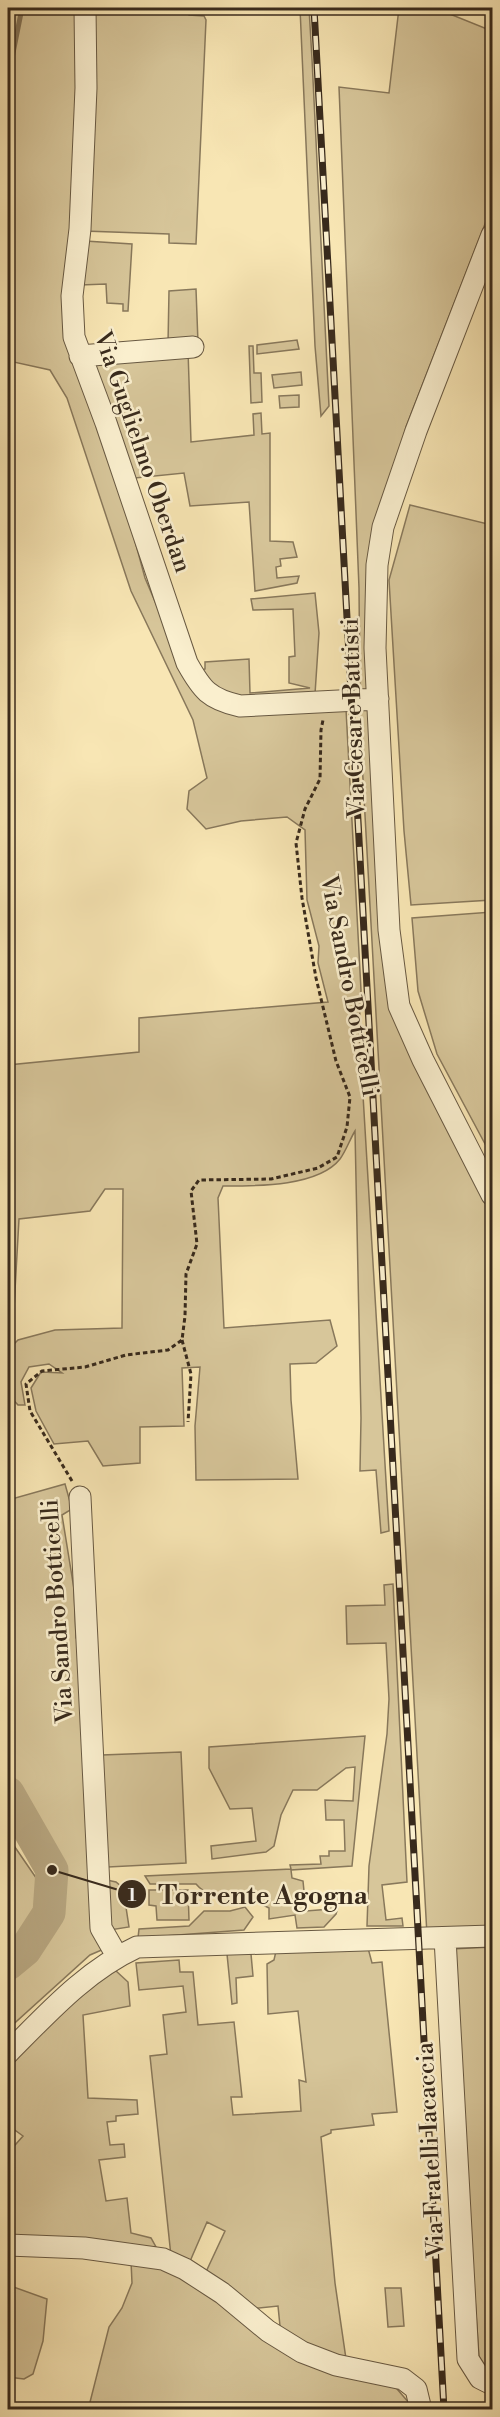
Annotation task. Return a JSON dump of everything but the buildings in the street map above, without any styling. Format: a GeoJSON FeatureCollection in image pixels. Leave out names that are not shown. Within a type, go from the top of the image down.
{"type":"FeatureCollection","features":[{"type":"Feature","properties":{"kind":"street","name":"Via Guglielmo Oberdan"},"geometry":{"type":"LineString","coordinates":[[85,8],[86,88],[80,229],[72,296],[74,337],[106,423],[187,663],[201,688],[219,701],[240,706],[378,699]]}},
{"type":"Feature","properties":{"kind":"street","name":"Via Cesare Battisti"},"geometry":{"type":"LineString","coordinates":[[492,235],[416,431],[384,527],[377,565],[375,602],[389,930],[399,1006],[423,1060],[492,1195]]}},
{"type":"Feature","properties":{"kind":"street"},"geometry":{"type":"LineString","coordinates":[[80,357],[193,346]]}},
{"type":"Feature","properties":{"kind":"street","name":"Via Sandro Botticelli"},"geometry":{"type":"LineString","coordinates":[[81,1497],[101,1928],[117,1956]]}},
{"type":"Feature","properties":{"kind":"street"},"geometry":{"type":"LineString","coordinates":[[8,2054],[71,1990],[117,1956],[137,1947],[492,1936]]}},
{"type":"Feature","properties":{"kind":"street","name":"Via Fratelli Iacaccia"},"geometry":{"type":"LineString","coordinates":[[445,1938],[468,2359],[480,2378],[492,2384]]}},
{"type":"Feature","properties":{"kind":"street"},"geometry":{"type":"LineString","coordinates":[[8,2245],[84,2248],[163,2259],[185,2269],[222,2293],[268,2331],[302,2352],[336,2365],[403,2379],[416,2388],[421,2409]]}},
{"type":"Feature","properties":{"kind":"path","name":"Via Sandro Botticelli"},"geometry":{"type":"LineString","coordinates":[[81,1497],[63,1463],[45,1439],[30,1411],[26,1384],[42,1371],[85,1367],[126,1355],[168,1350],[182,1340],[186,1274],[196,1244],[191,1191],[199,1180],[271,1179],[318,1168],[337,1156],[347,1127],[350,1097],[336,1061],[316,978],[302,898],[296,843],[305,809],[320,779],[321,730],[327,701]]}},
{"type":"Feature","properties":{"kind":"path"},"geometry":{"type":"LineString","coordinates":[[182,1340],[191,1374],[188,1422]]}},
{"type":"Feature","properties":{"kind":"shaded area"},"geometry":{"type":"Polygon","coordinates":[[[8,8],[82,8],[68,294],[145,578],[165,625],[210,703],[346,709],[361,990],[359,1028],[389,1531],[381,1533],[376,1470],[360,1471],[355,1131],[340,1159],[317,1175],[302,1180],[268,1185],[223,1186],[218,1198],[224,1328],[330,1320],[337,1346],[316,1363],[290,1364],[298,1479],[196,1480],[195,1426],[200,1367],[182,1368],[184,1426],[140,1427],[140,1463],[103,1466],[88,1441],[54,1444],[36,1411],[31,1388],[41,1372],[62,1373],[49,1364],[29,1367],[21,1382],[25,1405],[18,1405],[8,1394],[8,1350],[18,1340],[55,1330],[122,1328],[123,1189],[105,1189],[90,1211],[19,1219],[14,1308],[8,1309],[8,1065],[139,1052],[139,1018],[328,1002],[318,963],[319,946],[307,900],[305,830],[287,817],[241,821],[206,829],[187,809],[189,791],[207,778],[193,720],[131,591],[67,398],[50,370],[14,362],[8,376],[8,8]]]}},
{"type":"Feature","properties":{"kind":"shaded area"},"geometry":{"type":"Polygon","coordinates":[[[89,8],[189,8],[189,15],[204,16],[206,20],[196,244],[169,243],[169,234],[84,231],[89,8]]]}},
{"type":"Feature","properties":{"kind":"shaded area"},"geometry":{"type":"Polygon","coordinates":[[[300,8],[309,8],[312,59],[329,406],[321,416],[315,346],[300,8]]]}},
{"type":"Feature","properties":{"kind":"shaded area"},"geometry":{"type":"Polygon","coordinates":[[[399,8],[435,8],[492,31],[492,206],[406,427],[380,527],[370,694],[360,695],[359,588],[339,87],[389,93],[399,8]]]}},
{"type":"Feature","properties":{"kind":"shaded area"},"geometry":{"type":"Polygon","coordinates":[[[85,241],[132,244],[128,311],[123,311],[123,304],[107,303],[106,284],[80,285],[85,241]]]}},
{"type":"Feature","properties":{"kind":"shaded area"},"geometry":{"type":"Polygon","coordinates":[[[196,289],[198,343],[168,344],[169,291],[196,289]]]}},
{"type":"Feature","properties":{"kind":"shaded area"},"geometry":{"type":"Polygon","coordinates":[[[297,340],[299,349],[257,354],[257,345],[297,340]]]}},
{"type":"Feature","properties":{"kind":"shaded area"},"geometry":{"type":"Polygon","coordinates":[[[249,346],[253,346],[254,373],[261,373],[262,402],[251,403],[249,346]]]}},
{"type":"Feature","properties":{"kind":"shaded area"},"geometry":{"type":"Polygon","coordinates":[[[188,350],[191,442],[254,435],[253,414],[261,413],[262,434],[270,433],[270,541],[293,542],[297,557],[280,559],[281,566],[276,567],[277,578],[299,576],[297,583],[255,591],[249,502],[190,506],[184,473],[135,478],[94,366],[101,360],[188,350]]]}},
{"type":"Feature","properties":{"kind":"shaded area"},"geometry":{"type":"Polygon","coordinates":[[[301,372],[302,385],[274,388],[272,375],[301,372]]]}},
{"type":"Feature","properties":{"kind":"shaded area"},"geometry":{"type":"Polygon","coordinates":[[[299,395],[299,407],[280,408],[279,396],[299,395]]]}},
{"type":"Feature","properties":{"kind":"shaded area"},"geometry":{"type":"Polygon","coordinates":[[[410,505],[492,525],[492,900],[411,905],[404,831],[389,580],[410,505]]]}},
{"type":"Feature","properties":{"kind":"shaded area"},"geometry":{"type":"Polygon","coordinates":[[[315,593],[319,633],[315,694],[222,698],[199,671],[205,669],[205,662],[249,659],[250,693],[310,688],[289,683],[289,657],[295,656],[293,609],[253,610],[251,599],[315,593]]]}},
{"type":"Feature","properties":{"kind":"shaded area"},"geometry":{"type":"Polygon","coordinates":[[[359,707],[370,710],[381,934],[389,1003],[492,1206],[492,1932],[427,1935],[359,707]]]}},
{"type":"Feature","properties":{"kind":"shaded area"},"geometry":{"type":"Polygon","coordinates":[[[492,912],[492,1157],[437,1054],[418,991],[412,918],[492,912]]]}},
{"type":"Feature","properties":{"kind":"shaded area"},"geometry":{"type":"Polygon","coordinates":[[[65,1484],[72,1509],[62,1515],[74,1589],[76,1638],[83,1640],[104,1949],[90,1955],[8,2029],[8,1967],[28,1951],[51,1914],[54,1870],[8,1788],[8,1500],[65,1484]]]}},
{"type":"Feature","properties":{"kind":"shaded area"},"geometry":{"type":"Polygon","coordinates":[[[393,1584],[407,1882],[382,1885],[386,1920],[402,1918],[403,1926],[367,1926],[369,1866],[387,1734],[389,1699],[386,1643],[347,1644],[346,1606],[385,1605],[384,1585],[393,1584]]]}},
{"type":"Feature","properties":{"kind":"shaded area"},"geometry":{"type":"Polygon","coordinates":[[[365,1736],[352,1866],[291,1870],[292,1878],[303,1881],[306,1911],[331,1909],[330,1894],[342,1894],[336,1914],[324,1927],[297,1928],[295,1915],[269,1919],[269,1908],[251,1899],[215,1895],[196,1884],[150,1884],[145,1876],[291,1869],[290,1865],[321,1864],[320,1856],[329,1856],[329,1851],[345,1851],[344,1820],[326,1820],[325,1800],[353,1801],[355,1767],[346,1768],[317,1790],[293,1790],[281,1815],[274,1846],[266,1852],[212,1859],[211,1846],[256,1841],[252,1808],[230,1809],[209,1768],[209,1747],[365,1736]]]}},
{"type":"Feature","properties":{"kind":"shaded area"},"geometry":{"type":"Polygon","coordinates":[[[181,1752],[186,1863],[108,1867],[102,1755],[181,1752]]]}},
{"type":"Feature","properties":{"kind":"shaded area"},"geometry":{"type":"Polygon","coordinates":[[[8,1837],[41,1885],[34,1927],[8,1952],[8,1837]]]}},
{"type":"Feature","properties":{"kind":"shaded area"},"geometry":{"type":"Polygon","coordinates":[[[102,1879],[116,1882],[123,1888],[129,1927],[110,1930],[102,1879]]]}},
{"type":"Feature","properties":{"kind":"shaded area"},"geometry":{"type":"Polygon","coordinates":[[[149,1890],[188,1890],[189,1920],[157,1920],[156,1906],[149,1905],[149,1890]]]}},
{"type":"Feature","properties":{"kind":"shaded area"},"geometry":{"type":"Polygon","coordinates":[[[245,1907],[253,1917],[244,1930],[138,1938],[139,1929],[189,1926],[204,1911],[230,1911],[245,1907]]]}},
{"type":"Feature","properties":{"kind":"shaded area"},"geometry":{"type":"Polygon","coordinates":[[[492,1947],[492,2372],[479,2357],[451,1949],[492,1947]]]}},
{"type":"Feature","properties":{"kind":"shaded area"},"geometry":{"type":"Polygon","coordinates":[[[368,1948],[372,1963],[382,1962],[397,2112],[372,2114],[374,2125],[331,2130],[331,2133],[321,2137],[335,2283],[346,2359],[281,2336],[278,2306],[248,2309],[205,2274],[225,2231],[207,2222],[188,2266],[171,2256],[150,2056],[167,2054],[163,2015],[186,2012],[183,1986],[139,1990],[136,1963],[179,1960],[180,1972],[193,1972],[198,2025],[234,2022],[242,2097],[231,2097],[233,2115],[301,2111],[299,2080],[306,2082],[298,2011],[268,2014],[267,1964],[274,1960],[276,1951],[368,1948]]]}},
{"type":"Feature","properties":{"kind":"shaded area"},"geometry":{"type":"Polygon","coordinates":[[[227,1954],[251,1954],[253,1976],[236,1978],[237,2003],[232,2004],[227,1954]]]}},
{"type":"Feature","properties":{"kind":"shaded area"},"geometry":{"type":"Polygon","coordinates":[[[115,1970],[128,1982],[130,2006],[83,2015],[88,2098],[137,2100],[138,2114],[116,2116],[116,2121],[107,2122],[110,2145],[124,2144],[125,2157],[99,2160],[106,2201],[127,2198],[131,2233],[151,2238],[156,2247],[8,2243],[8,2153],[23,2136],[8,2125],[8,2058],[36,2029],[115,1970]]]}},
{"type":"Feature","properties":{"kind":"shaded area"},"geometry":{"type":"Polygon","coordinates":[[[131,2261],[162,2262],[283,2348],[391,2382],[410,2404],[411,2409],[88,2410],[109,2327],[122,2308],[132,2283],[131,2261]]]}},
{"type":"Feature","properties":{"kind":"shaded area"},"geometry":{"type":"Polygon","coordinates":[[[8,2285],[47,2299],[43,2341],[33,2374],[24,2379],[8,2377],[8,2285]]]}},
{"type":"Feature","properties":{"kind":"shaded area"},"geometry":{"type":"Polygon","coordinates":[[[385,2288],[401,2288],[404,2326],[388,2327],[385,2288]]]}},
{"type":"Feature","properties":{"kind":"waterway"},"geometry":{"type":"LineString","coordinates":[[8,78],[22,8]]}},
{"type":"Feature","properties":{"kind":"waterway"},"geometry":{"type":"LineString","coordinates":[[8,1793],[52,1870],[49,1913],[25,1950],[8,1964]]}},
{"type":"Feature","properties":{"kind":"railway"},"geometry":{"type":"LineString","coordinates":[[314,8],[444,2410]]}},
{"type":"Feature","properties":{"kind":"place","name":"Torrente Agogna"},"geometry":{"type":"Point","coordinates":[52,1870]}}]}
